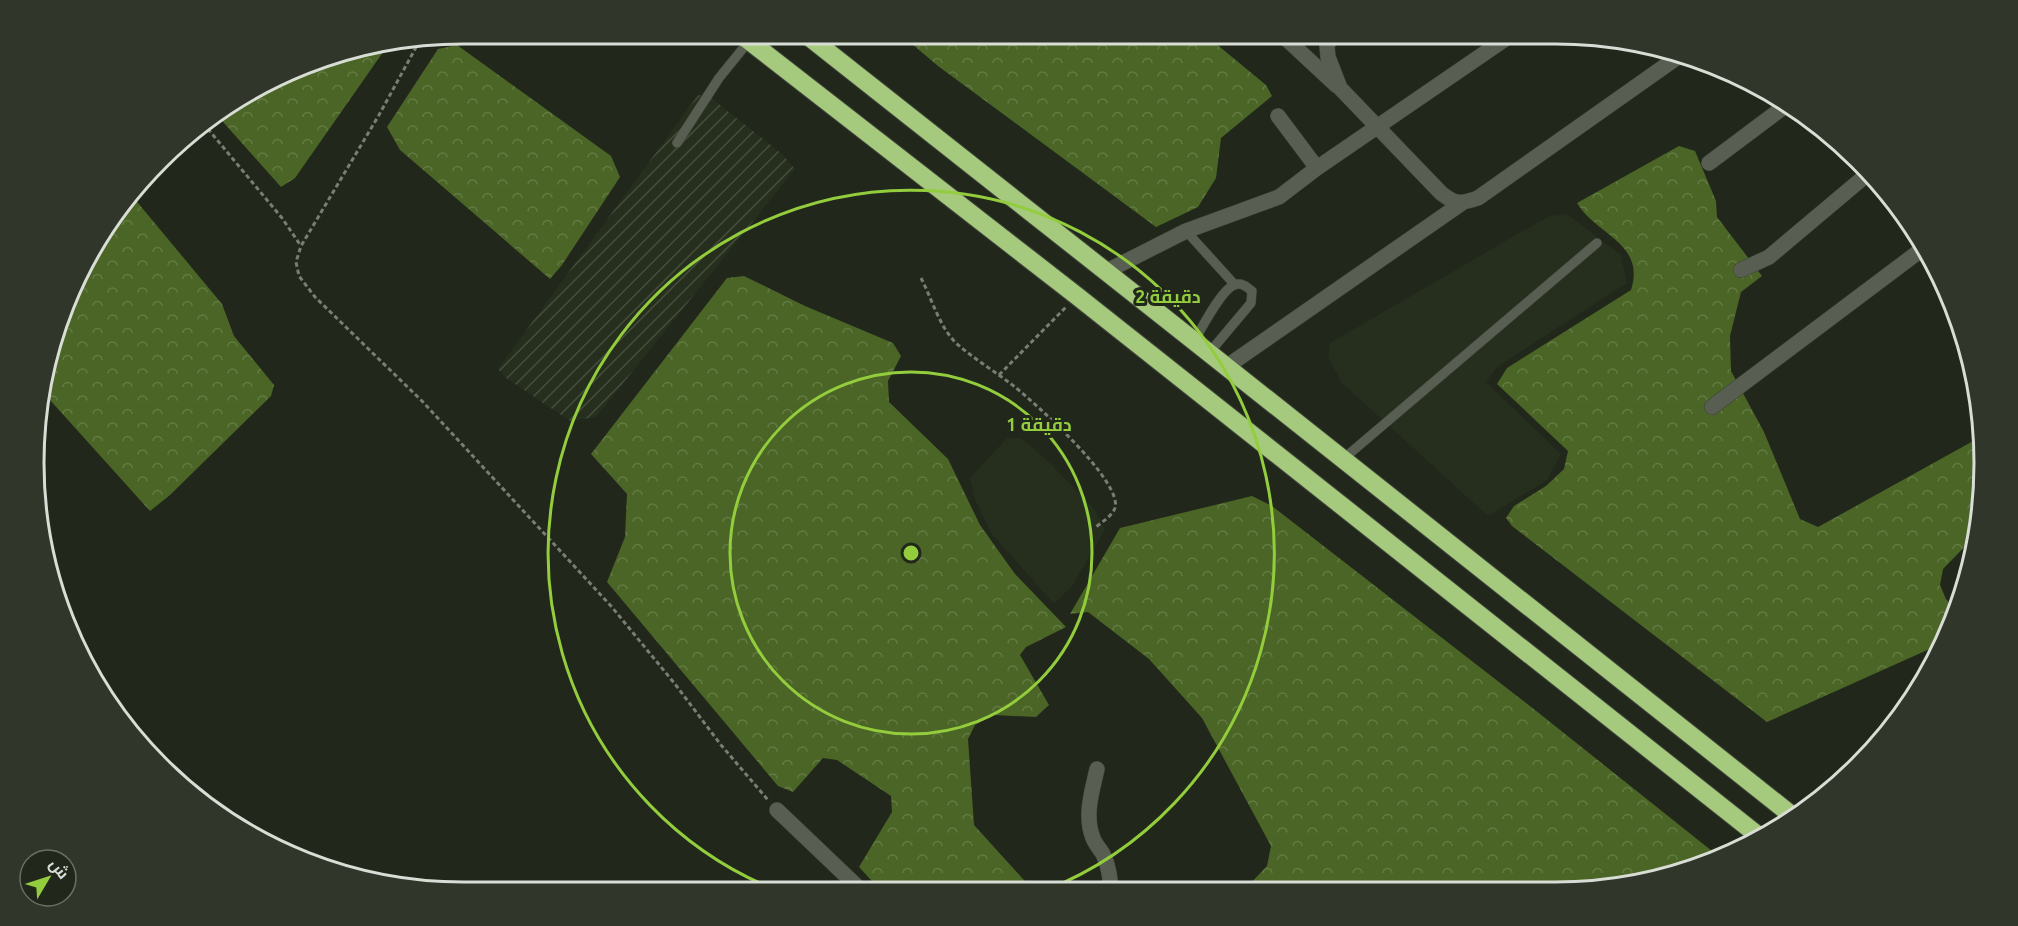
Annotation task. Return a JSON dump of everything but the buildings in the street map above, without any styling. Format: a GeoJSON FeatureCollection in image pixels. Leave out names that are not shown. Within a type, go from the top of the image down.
{"type":"FeatureCollection","features":[{"type":"Feature","properties":{"kind":"highway"},"geometry":{"type":"LineString","coordinates":[[753,44],[1077,296],[1754,832]]}},
{"type":"Feature","properties":{"kind":"highway"},"geometry":{"type":"LineString","coordinates":[[818,44],[1788,812]]}},
{"type":"Feature","properties":{"kind":"street"},"geometry":{"type":"LineString","coordinates":[[1292,44],[1340,88],[1441,193],[1452,201],[1462,203]]}},
{"type":"Feature","properties":{"kind":"street"},"geometry":{"type":"LineString","coordinates":[[1328,44],[1328,57],[1340,88]]}},
{"type":"Feature","properties":{"kind":"street"},"geometry":{"type":"LineString","coordinates":[[1107,271],[1186,231],[1279,196],[1498,44]]}},
{"type":"Feature","properties":{"kind":"street"},"geometry":{"type":"LineString","coordinates":[[1226,367],[1462,203],[1478,198],[1673,61]]}},
{"type":"Feature","properties":{"kind":"street"},"geometry":{"type":"LineString","coordinates":[[1709,163],[1780,109]]}},
{"type":"Feature","properties":{"kind":"street"},"geometry":{"type":"LineString","coordinates":[[1278,116],[1317,168]]}},
{"type":"Feature","properties":{"kind":"street"},"geometry":{"type":"LineString","coordinates":[[1741,270],[1769,257],[1863,178]]}},
{"type":"Feature","properties":{"kind":"street"},"geometry":{"type":"LineString","coordinates":[[1712,407],[1918,252]]}},
{"type":"Feature","properties":{"kind":"street"},"geometry":{"type":"LineString","coordinates":[[1097,769],[1088,812],[1089,826],[1093,840],[1109,871],[1110,882]]}},
{"type":"Feature","properties":{"kind":"street"},"geometry":{"type":"LineString","coordinates":[[777,810],[853,882]]}},
{"type":"Feature","properties":{"kind":"lane"},"geometry":{"type":"LineString","coordinates":[[677,143],[740,44]]}},
{"type":"Feature","properties":{"kind":"lane"},"geometry":{"type":"LineString","coordinates":[[1186,231],[1234,285]]}},
{"type":"Feature","properties":{"kind":"lane"},"geometry":{"type":"LineString","coordinates":[[1342,460],[1597,243]]}},
{"type":"Feature","properties":{"kind":"lane"},"geometry":{"type":"LineString","coordinates":[[1194,341],[1225,292],[1234,285],[1245,285],[1252,291],[1251,303],[1209,353]]}},
{"type":"Feature","properties":{"kind":"path"},"geometry":{"type":"LineString","coordinates":[[417,46],[379,115],[301,246],[296,262],[299,276],[315,297],[423,402],[611,606],[721,745],[777,810]]}},
{"type":"Feature","properties":{"kind":"path"},"geometry":{"type":"LineString","coordinates":[[209,130],[282,218],[301,246]]}},
{"type":"Feature","properties":{"kind":"path"},"geometry":{"type":"LineString","coordinates":[[921,278],[944,328],[956,342],[1017,388],[1086,454],[1105,479],[1114,494],[1115,507],[1111,515],[1096,527]]}},
{"type":"Feature","properties":{"kind":"path"},"geometry":{"type":"LineString","coordinates":[[999,375],[1077,296]]}},
{"type":"Feature","properties":{"kind":"shaded area"},"geometry":{"type":"Polygon","coordinates":[[[698,95],[710,97],[782,154],[795,169],[596,417],[570,421],[506,378],[498,369],[698,95]]]}},
{"type":"Feature","properties":{"kind":"shaded area"},"geometry":{"type":"Polygon","coordinates":[[[1567,214],[1621,255],[1627,283],[1497,367],[1486,382],[1561,454],[1547,480],[1488,516],[1342,383],[1328,357],[1330,343],[1550,216],[1567,214]]]}},
{"type":"Feature","properties":{"kind":"shaded area"},"geometry":{"type":"Polygon","coordinates":[[[1007,438],[1021,438],[1051,464],[1095,510],[1105,530],[1072,586],[1054,604],[991,533],[974,497],[970,478],[1007,438]]]}},
{"type":"Feature","properties":{"kind":"green space"},"geometry":{"type":"Polygon","coordinates":[[[912,44],[1216,44],[1266,85],[1272,96],[1221,138],[1216,178],[1198,207],[1156,227],[938,66],[912,44]]]}},
{"type":"Feature","properties":{"kind":"green space"},"geometry":{"type":"Polygon","coordinates":[[[457,45],[611,156],[620,177],[562,265],[550,279],[400,150],[387,127],[438,49],[457,45]]]}},
{"type":"Feature","properties":{"kind":"green space"},"geometry":{"type":"Polygon","coordinates":[[[383,52],[295,178],[281,187],[222,120],[253,100],[302,75],[354,58],[383,52]]]}},
{"type":"Feature","properties":{"kind":"green space"},"geometry":{"type":"Polygon","coordinates":[[[1679,146],[1695,151],[1716,201],[1717,217],[1762,276],[1741,292],[1730,336],[1731,371],[1764,432],[1800,519],[1818,527],[1974,441],[1974,490],[1966,545],[1943,569],[1940,585],[1950,604],[1931,648],[1767,722],[1512,526],[1506,518],[1514,506],[1546,486],[1564,469],[1568,451],[1497,384],[1507,368],[1631,290],[1634,274],[1632,261],[1626,250],[1585,214],[1577,203],[1679,146]]]}},
{"type":"Feature","properties":{"kind":"green space"},"geometry":{"type":"Polygon","coordinates":[[[136,201],[222,304],[234,336],[274,385],[271,396],[170,495],[150,511],[49,399],[58,354],[75,302],[100,253],[136,201]]]}},
{"type":"Feature","properties":{"kind":"green space"},"geometry":{"type":"Polygon","coordinates":[[[744,276],[805,306],[893,343],[901,356],[888,381],[889,402],[948,459],[980,525],[1015,574],[1066,627],[1026,647],[1020,655],[1049,705],[1036,717],[993,715],[975,725],[968,739],[974,825],[1026,882],[873,882],[859,867],[892,812],[891,796],[837,760],[823,758],[793,792],[778,786],[607,582],[625,537],[627,494],[591,454],[727,278],[744,276]]]}},
{"type":"Feature","properties":{"kind":"green space"},"geometry":{"type":"Polygon","coordinates":[[[1252,496],[1272,506],[1713,852],[1664,868],[1582,882],[1252,882],[1267,866],[1271,846],[1202,718],[1149,659],[1088,612],[1070,614],[1120,528],[1252,496]]]}}]}
